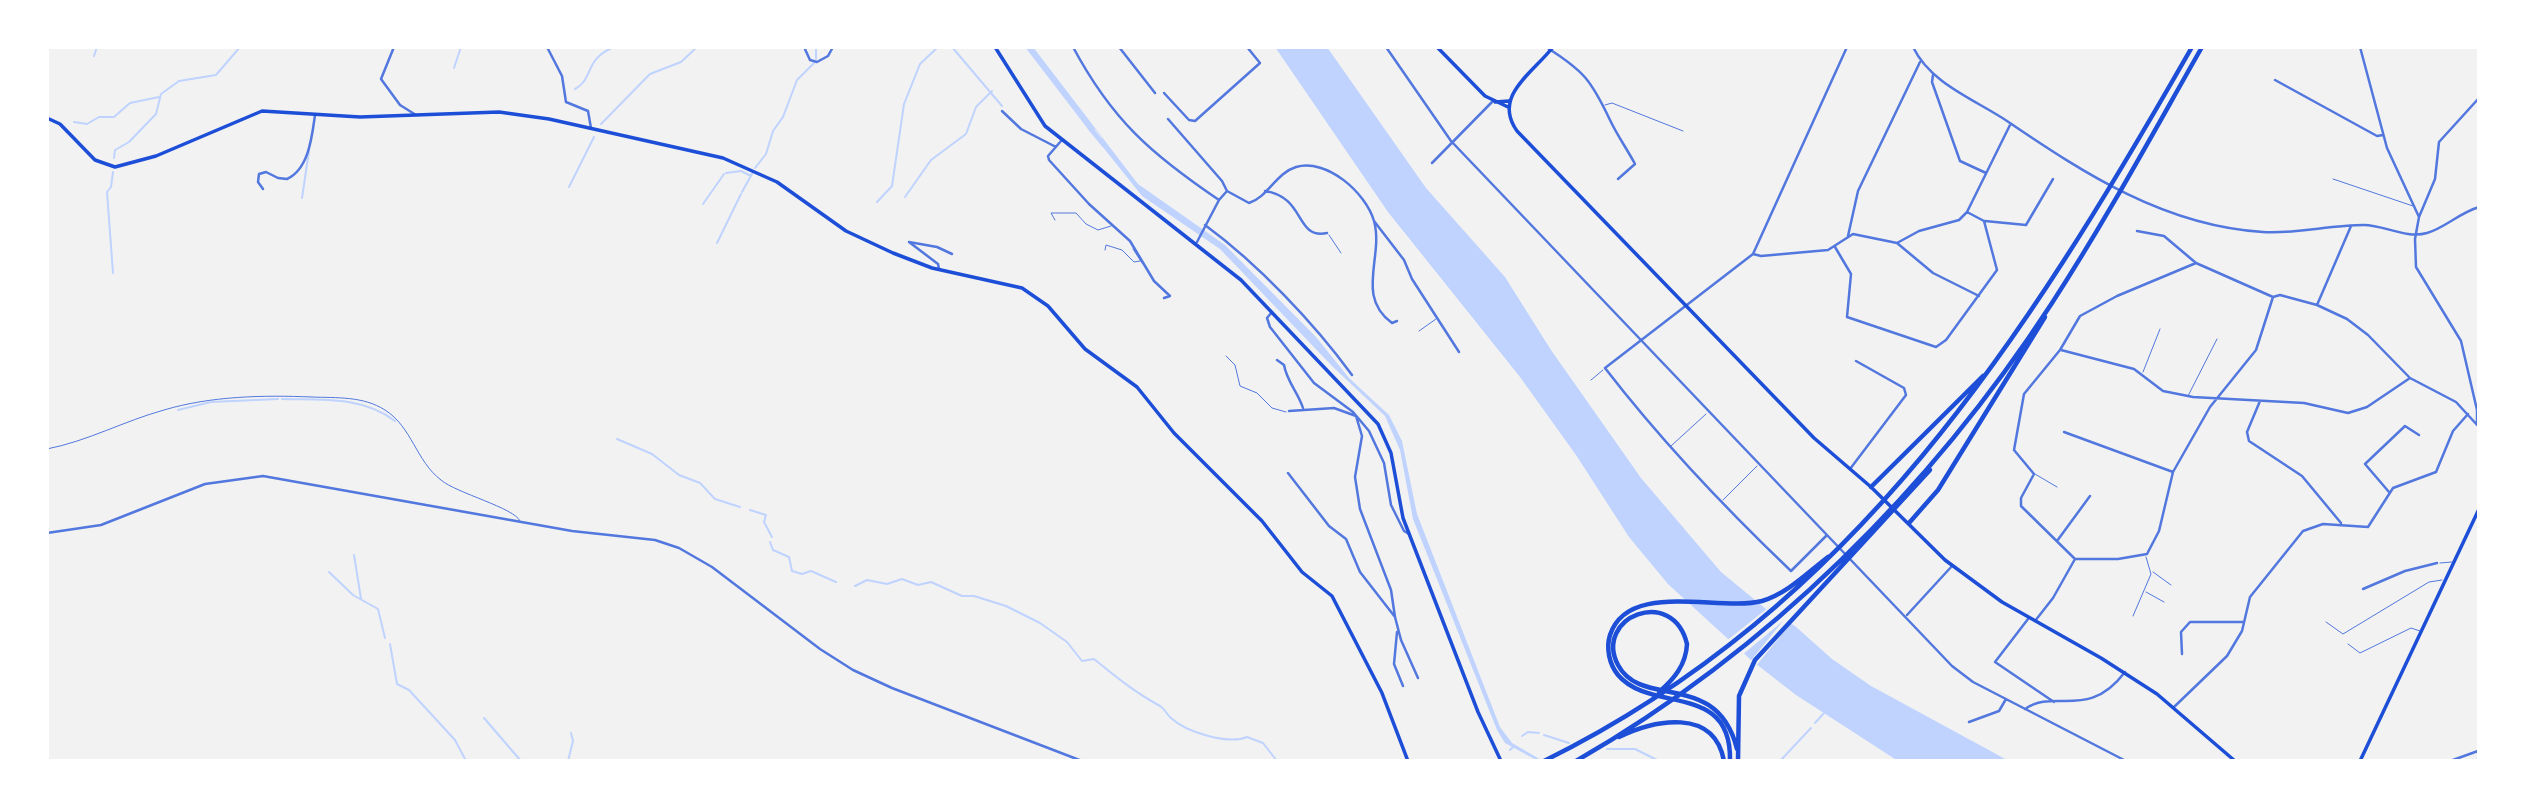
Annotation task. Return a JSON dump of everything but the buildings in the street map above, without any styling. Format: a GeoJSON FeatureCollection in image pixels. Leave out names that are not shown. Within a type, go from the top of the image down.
{"type":"FeatureCollection","features":[{"type":"Feature","properties":{"kind":"highway"},"geometry":{"type":"LineString","coordinates":[[1544,761],[1654,698],[1715,657],[1787,599],[1845,543],[1897,487],[1952,422],[2076,245],[2192,47]]}},
{"type":"Feature","properties":{"kind":"highway"},"geometry":{"type":"LineString","coordinates":[[1909,523],[1944,481],[2034,338],[2052,302],[2202,47]]}},
{"type":"Feature","properties":{"kind":"highway"},"geometry":{"type":"LineString","coordinates":[[1738,759],[1737,708],[1742,684],[1770,642],[1906,495],[1940,454],[2052,302]]}},
{"type":"Feature","properties":{"kind":"highway"},"geometry":{"type":"LineString","coordinates":[[1871,487],[1989,371]]}},
{"type":"Feature","properties":{"kind":"highway"},"geometry":{"type":"LineString","coordinates":[[1576,761],[1686,690],[1722,663],[1828,572],[1906,495]]}},
{"type":"Feature","properties":{"kind":"highway"},"geometry":{"type":"LineString","coordinates":[[1730,761],[1725,734],[1712,715],[1693,703],[1632,686],[1619,677],[1612,665],[1608,644],[1617,622],[1636,607],[1660,602],[1730,605],[1762,601],[1790,588],[1845,543]]}},
{"type":"Feature","properties":{"kind":"highway"},"geometry":{"type":"LineString","coordinates":[[1669,687],[1685,660],[1685,636],[1676,623],[1664,614],[1640,613],[1625,622],[1616,636],[1614,652],[1621,669],[1641,683],[1688,695],[1712,707],[1730,730],[1738,759]]}},
{"type":"Feature","properties":{"kind":"highway"},"geometry":{"type":"LineString","coordinates":[[1600,747],[1647,724],[1678,721],[1708,732],[1719,746],[1724,761]]}},
{"type":"Feature","properties":{"kind":"main road"},"geometry":{"type":"LineString","coordinates":[[995,47],[1031,106],[1061,141],[1198,240],[1272,312],[1378,424],[1391,453],[1403,518],[1501,761]]}},
{"type":"Feature","properties":{"kind":"main road"},"geometry":{"type":"LineString","coordinates":[[1437,47],[1494,102],[1508,107]]}},
{"type":"Feature","properties":{"kind":"main road"},"geometry":{"type":"LineString","coordinates":[[1550,48],[1508,101],[1510,119],[1517,131],[1686,308],[1814,438],[1871,487],[1952,566],[2035,621],[2125,672],[2174,707],[2235,761]]}},
{"type":"Feature","properties":{"kind":"main road"},"geometry":{"type":"LineString","coordinates":[[1494,102],[1508,101]]}},
{"type":"Feature","properties":{"kind":"main road"},"geometry":{"type":"LineString","coordinates":[[47,118],[60,124],[95,160],[115,167],[165,152],[254,113],[271,111],[314,115],[416,115],[499,111],[564,122],[723,158],[770,179],[868,243],[939,269],[1022,288],[1048,306],[1085,349],[1137,387],[1174,433],[1262,521],[1303,572],[1332,596],[1382,693],[1408,761]]}},
{"type":"Feature","properties":{"kind":"main road"},"geometry":{"type":"LineString","coordinates":[[2360,761],[2479,509]]}},
{"type":"Feature","properties":{"kind":"street"},"geometry":{"type":"LineString","coordinates":[[394,47],[381,79],[400,105],[416,115]]}},
{"type":"Feature","properties":{"kind":"street"},"geometry":{"type":"LineString","coordinates":[[547,47],[562,76],[566,102],[588,111],[591,129]]}},
{"type":"Feature","properties":{"kind":"street"},"geometry":{"type":"LineString","coordinates":[[804,47],[810,60],[817,62],[828,56],[833,47]]}},
{"type":"Feature","properties":{"kind":"street"},"geometry":{"type":"LineString","coordinates":[[1073,47],[1097,91],[1120,121],[1163,160],[1219,200]]}},
{"type":"Feature","properties":{"kind":"street"},"geometry":{"type":"LineString","coordinates":[[1119,47],[1155,93]]}},
{"type":"Feature","properties":{"kind":"street"},"geometry":{"type":"LineString","coordinates":[[1164,93],[1186,118],[1195,121],[1260,63],[1247,47]]}},
{"type":"Feature","properties":{"kind":"street"},"geometry":{"type":"LineString","coordinates":[[1386,47],[1451,141],[1640,342],[1826,536],[1907,615],[1915,628],[1960,673],[2126,761]]}},
{"type":"Feature","properties":{"kind":"street"},"geometry":{"type":"LineString","coordinates":[[1826,536],[1791,571],[1720,503],[1670,448],[1605,368],[1753,254],[1847,47]]}},
{"type":"Feature","properties":{"kind":"street"},"geometry":{"type":"LineString","coordinates":[[1913,47],[1920,62],[1933,75],[2083,172],[2135,199],[2186,218],[2227,229],[2265,232],[2370,226],[2416,234],[2427,233],[2466,211],[2479,207]]}},
{"type":"Feature","properties":{"kind":"street"},"geometry":{"type":"LineString","coordinates":[[2360,47],[2383,135],[2419,217]]}},
{"type":"Feature","properties":{"kind":"street"},"geometry":{"type":"LineString","coordinates":[[1550,48],[1585,76],[1605,105],[1635,164],[1618,179]]}},
{"type":"Feature","properties":{"kind":"street"},"geometry":{"type":"LineString","coordinates":[[1848,236],[1858,191],[1920,62]]}},
{"type":"Feature","properties":{"kind":"street"},"geometry":{"type":"LineString","coordinates":[[1933,75],[1932,82],[1960,161],[1986,173]]}},
{"type":"Feature","properties":{"kind":"street"},"geometry":{"type":"LineString","coordinates":[[2275,80],[2377,136],[2383,135]]}},
{"type":"Feature","properties":{"kind":"street"},"geometry":{"type":"LineString","coordinates":[[2478,426],[2466,353],[2456,331],[2416,267],[2416,234],[2419,217],[2437,172],[2440,142],[2479,98]]}},
{"type":"Feature","properties":{"kind":"street"},"geometry":{"type":"LineString","coordinates":[[1432,163],[1451,141],[1494,102]]}},
{"type":"Feature","properties":{"kind":"street"},"geometry":{"type":"LineString","coordinates":[[1002,111],[1021,129],[1056,147]]}},
{"type":"Feature","properties":{"kind":"street"},"geometry":{"type":"LineString","coordinates":[[263,188],[258,182],[259,174],[269,173],[284,179],[291,178],[301,168],[310,141],[314,115]]}},
{"type":"Feature","properties":{"kind":"street"},"geometry":{"type":"LineString","coordinates":[[1168,118],[1222,181],[1227,191],[1245,202],[1255,201],[1294,167],[1319,166],[1343,179],[1393,244],[1460,352]]}},
{"type":"Feature","properties":{"kind":"street"},"geometry":{"type":"LineString","coordinates":[[1897,243],[1919,231],[1951,224],[1967,212],[2010,124]]}},
{"type":"Feature","properties":{"kind":"street"},"geometry":{"type":"LineString","coordinates":[[1061,141],[1049,160],[1111,226],[1127,238],[1170,296],[1164,298]]}},
{"type":"Feature","properties":{"kind":"street"},"geometry":{"type":"LineString","coordinates":[[1967,212],[1984,221],[2026,225],[2053,179]]}},
{"type":"Feature","properties":{"kind":"street"},"geometry":{"type":"LineString","coordinates":[[1198,240],[1219,200],[1227,191]]}},
{"type":"Feature","properties":{"kind":"street"},"geometry":{"type":"LineString","coordinates":[[1265,191],[1287,198],[1311,232],[1319,235],[1327,233]]}},
{"type":"Feature","properties":{"kind":"street"},"geometry":{"type":"LineString","coordinates":[[1374,221],[1376,240],[1373,293],[1387,318],[1392,323],[1397,321]]}},
{"type":"Feature","properties":{"kind":"street"},"geometry":{"type":"LineString","coordinates":[[1835,247],[1851,274],[1847,317],[1932,347],[1944,342],[1997,270],[1984,221]]}},
{"type":"Feature","properties":{"kind":"street"},"geometry":{"type":"LineString","coordinates":[[2317,305],[2351,226]]}},
{"type":"Feature","properties":{"kind":"street"},"geometry":{"type":"LineString","coordinates":[[1205,227],[1227,241],[1352,375]]}},
{"type":"Feature","properties":{"kind":"street"},"geometry":{"type":"LineString","coordinates":[[2137,231],[2164,236],[2196,263],[2273,297],[2280,295],[2317,305],[2357,327],[2410,378],[2456,402],[2478,426]]}},
{"type":"Feature","properties":{"kind":"street"},"geometry":{"type":"LineString","coordinates":[[1753,254],[1762,256],[1835,247],[1848,236],[1862,233],[1897,243],[1933,273],[1979,296]]}},
{"type":"Feature","properties":{"kind":"street"},"geometry":{"type":"LineString","coordinates":[[939,269],[938,264],[909,242],[937,247],[952,254]]}},
{"type":"Feature","properties":{"kind":"street"},"geometry":{"type":"LineString","coordinates":[[2196,263],[2085,312],[2060,350],[2026,390],[2015,452],[2034,474],[2020,501],[2022,508],[2075,559],[2144,555],[2159,531],[2173,472],[2216,398],[2240,374],[2256,350],[2273,297]]}},
{"type":"Feature","properties":{"kind":"street"},"geometry":{"type":"LineString","coordinates":[[1272,312],[1267,318],[1270,327],[1314,383],[1356,416],[1369,431],[1384,463],[1391,505],[1404,531],[1409,534]]}},
{"type":"Feature","properties":{"kind":"street"},"geometry":{"type":"LineString","coordinates":[[2060,350],[2127,366],[2163,391],[2188,396],[2304,403],[2356,413],[2410,378]]}},
{"type":"Feature","properties":{"kind":"street"},"geometry":{"type":"LineString","coordinates":[[1277,360],[1284,365],[1286,377],[1296,390],[1303,408]]}},
{"type":"Feature","properties":{"kind":"street"},"geometry":{"type":"LineString","coordinates":[[1850,469],[1906,394],[1904,388],[1856,361]]}},
{"type":"Feature","properties":{"kind":"street"},"geometry":{"type":"LineString","coordinates":[[2260,400],[2247,432],[2249,441],[2302,476],[2341,523]]}},
{"type":"Feature","properties":{"kind":"street"},"geometry":{"type":"LineString","coordinates":[[1289,411],[1303,408],[1339,408],[1356,416],[1362,436],[1354,477],[1360,509],[1391,590],[1397,631],[1394,664],[1403,686]]}},
{"type":"Feature","properties":{"kind":"street"},"geometry":{"type":"LineString","coordinates":[[2174,707],[2227,656],[2236,643],[2250,597],[2295,539],[2311,526],[2341,523],[2368,527],[2389,492],[2436,472],[2453,431],[2468,414]]}},
{"type":"Feature","properties":{"kind":"street"},"geometry":{"type":"LineString","coordinates":[[2389,492],[2365,464],[2405,426],[2419,435]]}},
{"type":"Feature","properties":{"kind":"street"},"geometry":{"type":"LineString","coordinates":[[2064,432],[2173,472]]}},
{"type":"Feature","properties":{"kind":"street"},"geometry":{"type":"LineString","coordinates":[[1288,473],[1329,526],[1346,539],[1360,572],[1395,617]]}},
{"type":"Feature","properties":{"kind":"street"},"geometry":{"type":"LineString","coordinates":[[47,533],[101,525],[205,484],[251,476],[297,481],[520,522],[647,539],[679,548],[712,567],[820,649],[853,670],[892,688],[1082,761]]}},
{"type":"Feature","properties":{"kind":"street"},"geometry":{"type":"LineString","coordinates":[[2056,542],[2090,496]]}},
{"type":"Feature","properties":{"kind":"street"},"geometry":{"type":"LineString","coordinates":[[2035,621],[2053,598],[2075,559]]}},
{"type":"Feature","properties":{"kind":"street"},"geometry":{"type":"LineString","coordinates":[[2362,589],[2405,571],[2437,563]]}},
{"type":"Feature","properties":{"kind":"street"},"geometry":{"type":"LineString","coordinates":[[1907,615],[1952,566]]}},
{"type":"Feature","properties":{"kind":"street"},"geometry":{"type":"LineString","coordinates":[[2029,617],[1995,662],[2054,702]]}},
{"type":"Feature","properties":{"kind":"street"},"geometry":{"type":"LineString","coordinates":[[2182,654],[2181,632],[2190,622],[2244,622]]}},
{"type":"Feature","properties":{"kind":"street"},"geometry":{"type":"LineString","coordinates":[[1397,631],[1418,678]]}},
{"type":"Feature","properties":{"kind":"street"},"geometry":{"type":"LineString","coordinates":[[2025,709],[2054,702],[2079,702],[2099,696],[2125,672]]}},
{"type":"Feature","properties":{"kind":"street"},"geometry":{"type":"LineString","coordinates":[[1969,722],[1999,711],[2006,699]]}},
{"type":"Feature","properties":{"kind":"street"},"geometry":{"type":"LineString","coordinates":[[2478,761],[2479,745]]}},
{"type":"Feature","properties":{"kind":"street"},"geometry":{"type":"LineString","coordinates":[[2450,761],[2478,751]]}},
{"type":"Feature","properties":{"kind":"lane"},"geometry":{"type":"LineString","coordinates":[[1605,105],[1612,103],[1683,131]]}},
{"type":"Feature","properties":{"kind":"lane"},"geometry":{"type":"LineString","coordinates":[[2333,179],[2414,206]]}},
{"type":"Feature","properties":{"kind":"lane"},"geometry":{"type":"LineString","coordinates":[[1055,220],[1051,214],[1076,213],[1093,228],[1103,231],[1111,226]]}},
{"type":"Feature","properties":{"kind":"lane"},"geometry":{"type":"LineString","coordinates":[[1327,233],[1341,253]]}},
{"type":"Feature","properties":{"kind":"lane"},"geometry":{"type":"LineString","coordinates":[[1127,238],[1140,261],[1150,272]]}},
{"type":"Feature","properties":{"kind":"lane"},"geometry":{"type":"LineString","coordinates":[[1105,250],[1106,245],[1116,247],[1134,262],[1140,261]]}},
{"type":"Feature","properties":{"kind":"lane"},"geometry":{"type":"LineString","coordinates":[[1419,331],[1438,317]]}},
{"type":"Feature","properties":{"kind":"lane"},"geometry":{"type":"LineString","coordinates":[[2141,374],[2160,329]]}},
{"type":"Feature","properties":{"kind":"lane"},"geometry":{"type":"LineString","coordinates":[[2188,396],[2217,339]]}},
{"type":"Feature","properties":{"kind":"lane"},"geometry":{"type":"LineString","coordinates":[[1226,356],[1235,365],[1240,386],[1257,393],[1272,408],[1289,411]]}},
{"type":"Feature","properties":{"kind":"lane"},"geometry":{"type":"LineString","coordinates":[[1591,380],[1605,368]]}},
{"type":"Feature","properties":{"kind":"lane"},"geometry":{"type":"LineString","coordinates":[[47,449],[74,443],[148,414],[199,402],[264,396],[358,400],[373,404],[395,418],[427,466],[442,481],[474,498],[516,514],[520,522]]}},
{"type":"Feature","properties":{"kind":"lane"},"geometry":{"type":"LineString","coordinates":[[1670,448],[1708,412]]}},
{"type":"Feature","properties":{"kind":"lane"},"geometry":{"type":"LineString","coordinates":[[1720,503],[1759,465]]}},
{"type":"Feature","properties":{"kind":"lane"},"geometry":{"type":"LineString","coordinates":[[2034,474],[2056,487]]}},
{"type":"Feature","properties":{"kind":"lane"},"geometry":{"type":"LineString","coordinates":[[2144,555],[2151,571],[2171,585]]}},
{"type":"Feature","properties":{"kind":"lane"},"geometry":{"type":"LineString","coordinates":[[2437,563],[2454,562]]}},
{"type":"Feature","properties":{"kind":"lane"},"geometry":{"type":"LineString","coordinates":[[2133,616],[2151,571]]}},
{"type":"Feature","properties":{"kind":"lane"},"geometry":{"type":"LineString","coordinates":[[2326,622],[2343,634],[2428,582],[2446,579]]}},
{"type":"Feature","properties":{"kind":"lane"},"geometry":{"type":"LineString","coordinates":[[2144,591],[2164,602]]}},
{"type":"Feature","properties":{"kind":"lane"},"geometry":{"type":"LineString","coordinates":[[2348,644],[2360,653],[2411,628],[2420,632]]}},
{"type":"Feature","properties":{"kind":"water"},"geometry":{"type":"Polygon","coordinates":[[[1025,47],[1033,47],[1138,184],[1225,245],[1316,337],[1349,378],[1389,415],[1402,441],[1417,514],[1500,727],[1512,743],[1543,761],[1538,761],[1505,743],[1497,730],[1413,519],[1400,450],[1385,416],[1332,366],[1220,249],[1142,196],[1098,141],[1102,138],[1095,129],[1091,133],[1025,47]]]}},
{"type":"Feature","properties":{"kind":"water"},"geometry":{"type":"Polygon","coordinates":[[[1275,47],[1327,47],[1426,188],[1505,277],[1551,350],[1641,478],[1721,572],[1766,609],[1795,626],[1832,659],[1871,686],[2009,761],[1898,761],[1796,695],[1751,660],[1668,584],[1629,537],[1576,455],[1520,377],[1388,212],[1275,47]]]}},
{"type":"Feature","properties":{"kind":"pier"},"geometry":{"type":"Polygon","coordinates":[[[1769,607],[1793,621],[1755,667],[1749,663],[1783,621],[1741,656],[1725,642],[1769,607]]]}},
{"type":"Feature","properties":{"kind":"waterway"},"geometry":{"type":"LineString","coordinates":[[94,56],[97,47]]}},
{"type":"Feature","properties":{"kind":"waterway"},"geometry":{"type":"LineString","coordinates":[[114,158],[115,150],[129,142],[156,114],[161,94],[179,81],[216,75],[240,47]]}},
{"type":"Feature","properties":{"kind":"waterway"},"geometry":{"type":"LineString","coordinates":[[454,68],[461,47]]}},
{"type":"Feature","properties":{"kind":"waterway"},"geometry":{"type":"LineString","coordinates":[[575,89],[585,80],[598,57],[614,47]]}},
{"type":"Feature","properties":{"kind":"waterway"},"geometry":{"type":"LineString","coordinates":[[601,124],[650,74],[681,62],[697,47]]}},
{"type":"Feature","properties":{"kind":"waterway"},"geometry":{"type":"LineString","coordinates":[[816,47],[816,59]]}},
{"type":"Feature","properties":{"kind":"waterway"},"geometry":{"type":"LineString","coordinates":[[877,202],[892,186],[904,104],[920,64],[938,47]]}},
{"type":"Feature","properties":{"kind":"waterway"},"geometry":{"type":"LineString","coordinates":[[952,47],[1002,106]]}},
{"type":"Feature","properties":{"kind":"waterway"},"geometry":{"type":"LineString","coordinates":[[755,168],[766,154],[773,131],[783,117],[797,80],[814,63]]}},
{"type":"Feature","properties":{"kind":"waterway"},"geometry":{"type":"LineString","coordinates":[[905,197],[931,160],[966,134],[976,107],[992,91]]}},
{"type":"Feature","properties":{"kind":"waterway"},"geometry":{"type":"LineString","coordinates":[[74,122],[87,124],[99,117],[114,117],[130,103],[159,97]]}},
{"type":"Feature","properties":{"kind":"waterway"},"geometry":{"type":"LineString","coordinates":[[1090,128],[1104,145]]}},
{"type":"Feature","properties":{"kind":"waterway"},"geometry":{"type":"LineString","coordinates":[[569,187],[594,137]]}},
{"type":"Feature","properties":{"kind":"waterway"},"geometry":{"type":"LineString","coordinates":[[302,198],[309,151]]}},
{"type":"Feature","properties":{"kind":"waterway"},"geometry":{"type":"LineString","coordinates":[[726,173],[741,171],[751,176]]}},
{"type":"Feature","properties":{"kind":"waterway"},"geometry":{"type":"LineString","coordinates":[[113,172],[111,187],[107,192],[113,273]]}},
{"type":"Feature","properties":{"kind":"waterway"},"geometry":{"type":"LineString","coordinates":[[742,192],[753,172]]}},
{"type":"Feature","properties":{"kind":"waterway"},"geometry":{"type":"LineString","coordinates":[[703,204],[724,174]]}},
{"type":"Feature","properties":{"kind":"waterway"},"geometry":{"type":"LineString","coordinates":[[717,243],[741,194]]}},
{"type":"Feature","properties":{"kind":"waterway"},"geometry":{"type":"LineString","coordinates":[[178,410],[211,402],[278,399]]}},
{"type":"Feature","properties":{"kind":"waterway"},"geometry":{"type":"LineString","coordinates":[[282,399],[355,403],[383,413],[395,421]]}},
{"type":"Feature","properties":{"kind":"waterway"},"geometry":{"type":"LineString","coordinates":[[617,439],[652,454],[679,475],[700,483],[715,499],[740,507]]}},
{"type":"Feature","properties":{"kind":"waterway"},"geometry":{"type":"LineString","coordinates":[[750,510],[766,515],[764,522],[772,537]]}},
{"type":"Feature","properties":{"kind":"waterway"},"geometry":{"type":"LineString","coordinates":[[770,542],[773,550],[789,557],[792,571],[802,574],[811,571],[836,582]]}},
{"type":"Feature","properties":{"kind":"waterway"},"geometry":{"type":"LineString","coordinates":[[354,555],[361,599]]}},
{"type":"Feature","properties":{"kind":"waterway"},"geometry":{"type":"LineString","coordinates":[[329,572],[353,595],[378,609],[385,638]]}},
{"type":"Feature","properties":{"kind":"waterway"},"geometry":{"type":"LineString","coordinates":[[855,586],[867,580],[887,584],[902,579],[918,585],[931,582],[962,596],[974,596],[1006,606],[1040,623],[1067,642],[1082,661],[1094,659],[1134,690],[1162,707],[1178,723],[1207,736],[1229,739],[1247,737],[1263,743],[1277,761]]}},
{"type":"Feature","properties":{"kind":"waterway"},"geometry":{"type":"LineString","coordinates":[[390,644],[397,684],[409,690],[455,740],[466,761]]}},
{"type":"Feature","properties":{"kind":"waterway"},"geometry":{"type":"LineString","coordinates":[[1815,723],[1824,713]]}},
{"type":"Feature","properties":{"kind":"waterway"},"geometry":{"type":"LineString","coordinates":[[484,718],[521,761]]}},
{"type":"Feature","properties":{"kind":"waterway"},"geometry":{"type":"LineString","coordinates":[[1780,761],[1811,728]]}},
{"type":"Feature","properties":{"kind":"waterway"},"geometry":{"type":"LineString","coordinates":[[1522,736],[1528,732],[1539,733]]}},
{"type":"Feature","properties":{"kind":"waterway"},"geometry":{"type":"LineString","coordinates":[[568,761],[573,741],[571,733]]}},
{"type":"Feature","properties":{"kind":"waterway"},"geometry":{"type":"LineString","coordinates":[[1544,735],[1569,743]]}},
{"type":"Feature","properties":{"kind":"waterway"},"geometry":{"type":"LineString","coordinates":[[1510,750],[1513,747]]}},
{"type":"Feature","properties":{"kind":"waterway"},"geometry":{"type":"LineString","coordinates":[[1607,749],[1635,749],[1659,761]]}}]}
